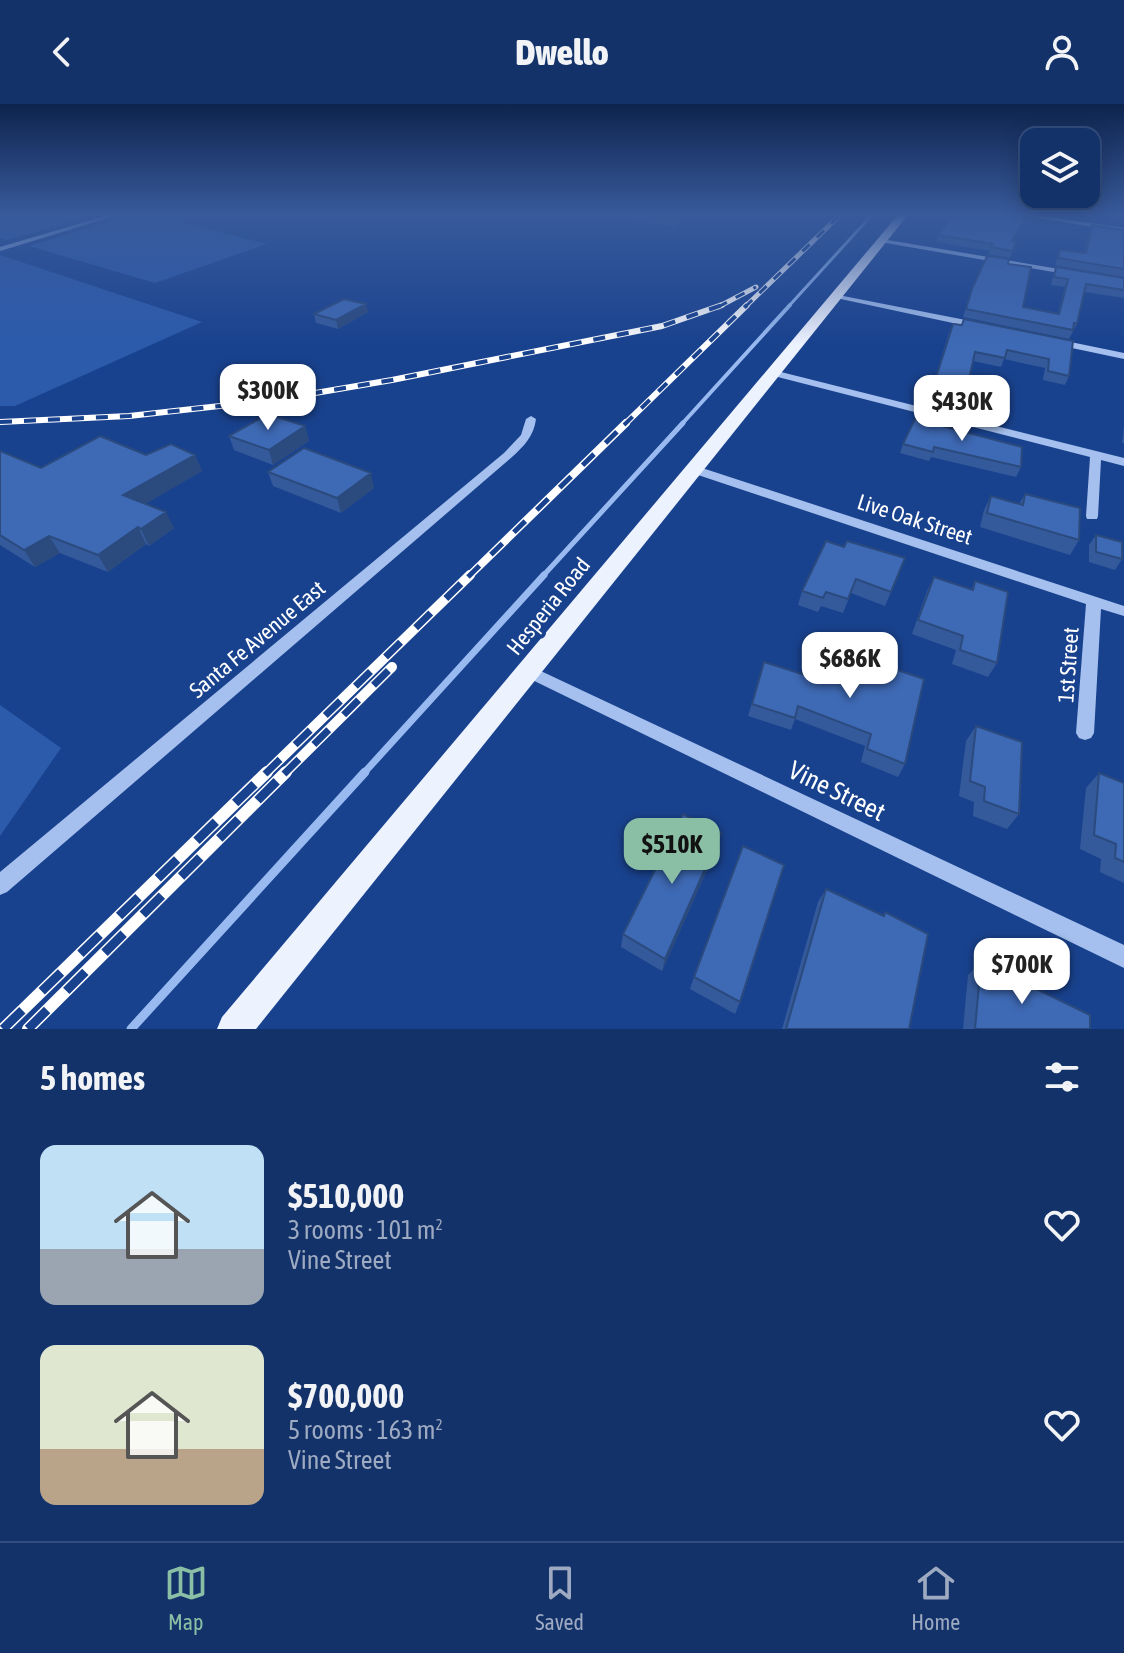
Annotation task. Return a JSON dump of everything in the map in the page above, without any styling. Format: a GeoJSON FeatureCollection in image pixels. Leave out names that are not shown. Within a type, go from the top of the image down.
{"type":"FeatureCollection","features":[{"type":"Feature","properties":{"kind":"main road","name":"Hesperia Road"},"geometry":{"type":"LineString","coordinates":[[234,1029],[867,259]]}},
{"type":"Feature","properties":{"kind":"street"},"geometry":{"type":"LineString","coordinates":[[988,259],[1081,275]]}},
{"type":"Feature","properties":{"kind":"street"},"geometry":{"type":"LineString","coordinates":[[836,296],[999,330]]}},
{"type":"Feature","properties":{"kind":"street"},"geometry":{"type":"LineString","coordinates":[[1044,339],[1124,356]]}},
{"type":"Feature","properties":{"kind":"street"},"geometry":{"type":"LineString","coordinates":[[773,373],[1124,462]]}},
{"type":"Feature","properties":{"kind":"street","name":"Santa Fe Avenue East"},"geometry":{"type":"LineString","coordinates":[[0,885],[508,455],[523,441],[530,430],[531,419]]}},
{"type":"Feature","properties":{"kind":"street"},"geometry":{"type":"LineString","coordinates":[[1092,516],[1096,454]]}},
{"type":"Feature","properties":{"kind":"street","name":"Live Oak Street"},"geometry":{"type":"LineString","coordinates":[[693,469],[1124,611]]}},
{"type":"Feature","properties":{"kind":"street","name":"1st Street"},"geometry":{"type":"LineString","coordinates":[[1085,733],[1094,601]]}},
{"type":"Feature","properties":{"kind":"street","name":"Vine Street"},"geometry":{"type":"LineString","coordinates":[[528,671],[1124,957]]}},
{"type":"Feature","properties":{"kind":"shaded area"},"geometry":{"type":"Polygon","coordinates":[[[0,259],[13,259],[202,322],[15,406],[0,406],[0,259]]]}},
{"type":"Feature","properties":{"kind":"shaded area"},"geometry":{"type":"Polygon","coordinates":[[[74,259],[223,259],[155,283],[74,259]]]}},
{"type":"Feature","properties":{"kind":"shaded area"},"geometry":{"type":"Polygon","coordinates":[[[0,705],[61,748],[0,836],[0,705]]]}},
{"type":"Feature","properties":{"kind":"building"},"geometry":{"type":"Polygon","coordinates":[[[986,259],[1009,259],[1008,264],[1031,267],[1023,307],[1059,314],[1068,279],[1054,277],[1056,267],[1124,278],[1124,290],[1086,284],[1073,330],[966,309],[986,259]]]}},
{"type":"Feature","properties":{"kind":"building"},"geometry":{"type":"Polygon","coordinates":[[[1065,259],[1124,259],[1124,269],[1065,259]]]}},
{"type":"Feature","properties":{"kind":"building"},"geometry":{"type":"Polygon","coordinates":[[[344,299],[366,304],[336,320],[314,314],[344,299]]]}},
{"type":"Feature","properties":{"kind":"building"},"geometry":{"type":"Polygon","coordinates":[[[964,319],[1073,341],[1069,376],[1048,371],[1049,359],[1007,350],[1005,358],[975,352],[966,393],[933,387],[953,324],[962,325],[964,319]]]}},
{"type":"Feature","properties":{"kind":"building"},"geometry":{"type":"Polygon","coordinates":[[[268,414],[305,426],[269,450],[229,436],[268,414]]]}},
{"type":"Feature","properties":{"kind":"building"},"geometry":{"type":"Polygon","coordinates":[[[915,419],[1022,447],[1021,467],[934,447],[933,452],[903,444],[915,419]]]}},
{"type":"Feature","properties":{"kind":"building"},"geometry":{"type":"Polygon","coordinates":[[[100,436],[146,455],[171,444],[195,455],[123,495],[166,512],[98,555],[49,536],[24,550],[0,535],[0,451],[41,468],[100,436]]]}},
{"type":"Feature","properties":{"kind":"building"},"geometry":{"type":"Polygon","coordinates":[[[304,448],[371,473],[337,498],[268,472],[304,448]]]}},
{"type":"Feature","properties":{"kind":"building"},"geometry":{"type":"Polygon","coordinates":[[[1025,494],[1080,508],[1079,540],[987,513],[991,496],[1023,505],[1025,494]]]}},
{"type":"Feature","properties":{"kind":"building"},"geometry":{"type":"Polygon","coordinates":[[[1096,535],[1122,542],[1122,559],[1096,552],[1096,535]]]}},
{"type":"Feature","properties":{"kind":"building"},"geometry":{"type":"Polygon","coordinates":[[[826,541],[844,547],[847,541],[905,558],[891,592],[856,579],[848,599],[826,592],[823,598],[802,591],[826,541]]]}},
{"type":"Feature","properties":{"kind":"building"},"geometry":{"type":"Polygon","coordinates":[[[934,577],[973,590],[975,581],[1008,592],[997,663],[960,650],[963,636],[918,620],[934,577]]]}},
{"type":"Feature","properties":{"kind":"building"},"geometry":{"type":"Polygon","coordinates":[[[853,655],[924,679],[905,764],[867,749],[871,734],[798,706],[795,718],[752,704],[764,662],[824,681],[833,656],[850,663],[853,655]]]}},
{"type":"Feature","properties":{"kind":"building"},"geometry":{"type":"Polygon","coordinates":[[[976,726],[1022,742],[1019,814],[984,801],[985,787],[970,781],[976,726]]]}},
{"type":"Feature","properties":{"kind":"building"},"geometry":{"type":"Polygon","coordinates":[[[1099,773],[1124,783],[1124,862],[1115,858],[1116,844],[1094,835],[1099,773]]]}},
{"type":"Feature","properties":{"kind":"building"},"geometry":{"type":"Polygon","coordinates":[[[683,814],[721,833],[665,959],[623,934],[683,814]]]}},
{"type":"Feature","properties":{"kind":"building"},"geometry":{"type":"Polygon","coordinates":[[[743,846],[784,865],[740,1002],[694,977],[743,846]]]}},
{"type":"Feature","properties":{"kind":"building"},"geometry":{"type":"Polygon","coordinates":[[[826,889],[884,916],[885,912],[928,934],[909,1029],[786,1029],[826,889]]]}},
{"type":"Feature","properties":{"kind":"building"},"geometry":{"type":"Polygon","coordinates":[[[981,962],[1090,1015],[1090,1029],[975,1029],[981,962]]]}},
{"type":"Feature","properties":{"kind":"waterway"},"geometry":{"type":"LineString","coordinates":[[788,307],[832,259]]}},
{"type":"Feature","properties":{"kind":"waterway"},"geometry":{"type":"LineString","coordinates":[[681,425],[790,305]]}},
{"type":"Feature","properties":{"kind":"waterway"},"geometry":{"type":"LineString","coordinates":[[542,577],[683,423]]}},
{"type":"Feature","properties":{"kind":"waterway"},"geometry":{"type":"LineString","coordinates":[[363,774],[544,575]]}},
{"type":"Feature","properties":{"kind":"waterway"},"geometry":{"type":"LineString","coordinates":[[131,1029],[365,772]]}},
{"type":"Feature","properties":{"kind":"railway"},"geometry":{"type":"LineString","coordinates":[[745,307],[794,259]]}},
{"type":"Feature","properties":{"kind":"railway"},"geometry":{"type":"LineString","coordinates":[[721,305],[756,287]]}},
{"type":"Feature","properties":{"kind":"railway"},"geometry":{"type":"LineString","coordinates":[[0,422],[129,416],[274,400],[392,380],[662,326],[721,305]]}},
{"type":"Feature","properties":{"kind":"railway"},"geometry":{"type":"LineString","coordinates":[[624,425],[747,305]]}},
{"type":"Feature","properties":{"kind":"railway"},"geometry":{"type":"LineString","coordinates":[[468,577],[626,423]]}},
{"type":"Feature","properties":{"kind":"railway"},"geometry":{"type":"LineString","coordinates":[[265,774],[470,575]]}},
{"type":"Feature","properties":{"kind":"railway"},"geometry":{"type":"LineString","coordinates":[[284,774],[392,667]]}},
{"type":"Feature","properties":{"kind":"railway"},"geometry":{"type":"LineString","coordinates":[[3,1029],[267,772]]}},
{"type":"Feature","properties":{"kind":"railway"},"geometry":{"type":"LineString","coordinates":[[28,1029],[286,772]]}}]}
